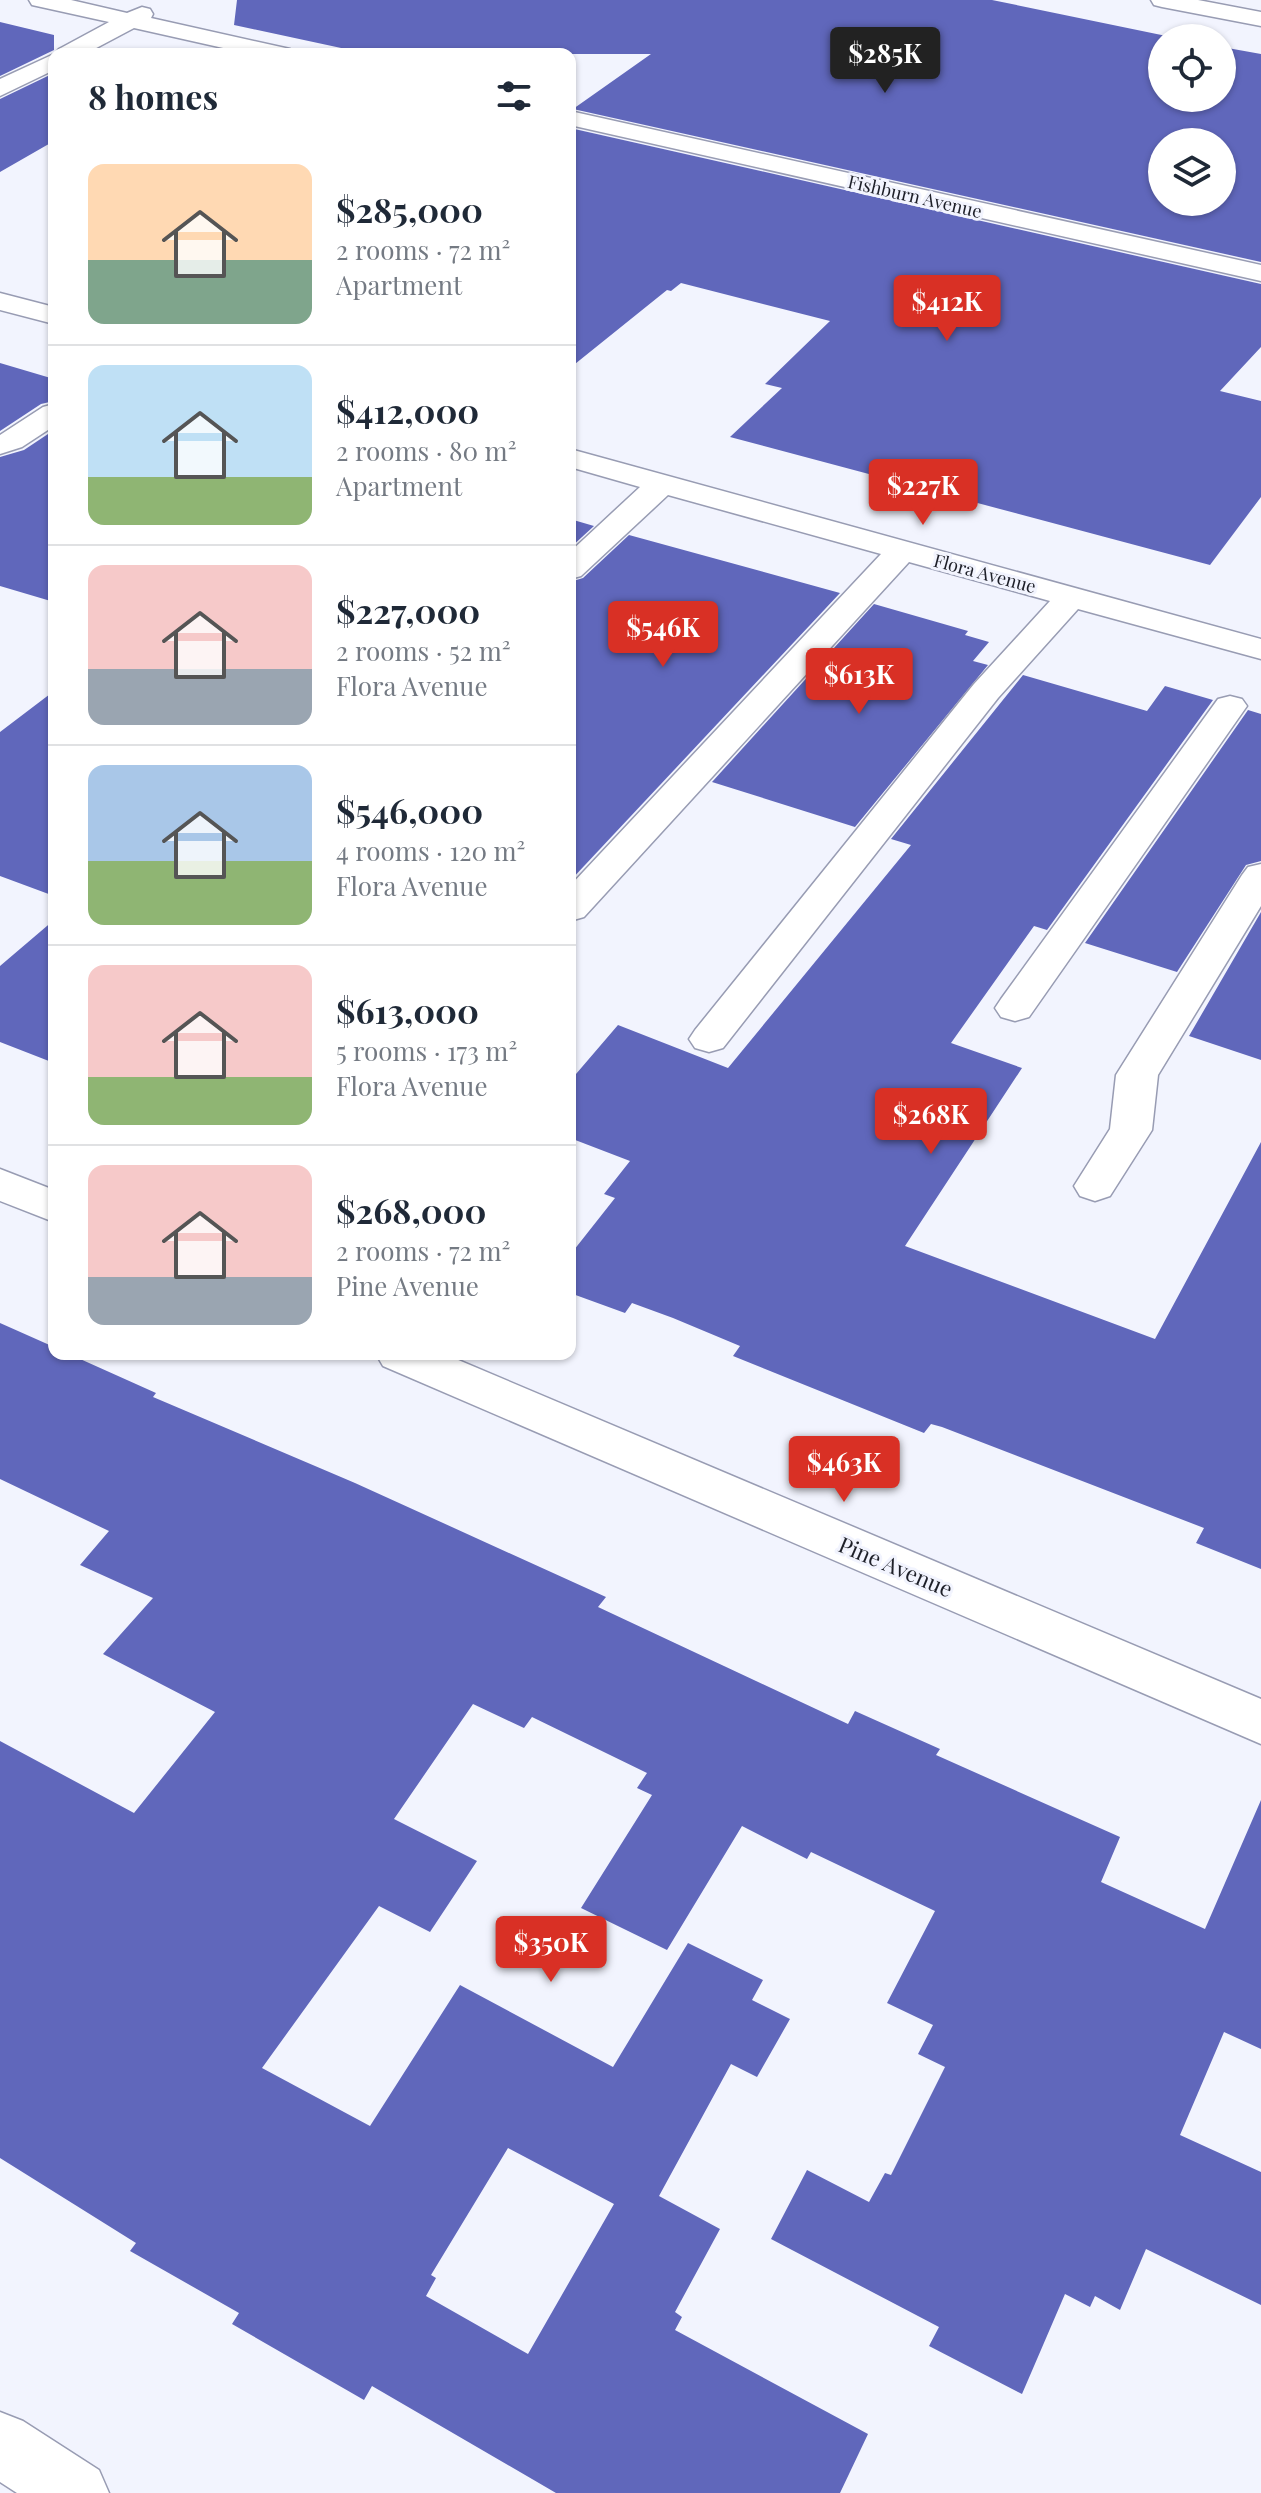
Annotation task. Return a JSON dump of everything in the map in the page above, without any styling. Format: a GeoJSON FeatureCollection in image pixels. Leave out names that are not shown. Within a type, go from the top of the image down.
{"type":"FeatureCollection","features":[{"type":"Feature","properties":{"kind":"street"},"geometry":{"type":"LineString","coordinates":[[40,0],[255,48]]}},
{"type":"Feature","properties":{"kind":"street"},"geometry":{"type":"LineString","coordinates":[[1162,0],[1209,4],[1261,19]]}},
{"type":"Feature","properties":{"kind":"street"},"geometry":{"type":"LineString","coordinates":[[78,48],[156,7]]}},
{"type":"Feature","properties":{"kind":"street"},"geometry":{"type":"LineString","coordinates":[[0,89],[48,64]]}},
{"type":"Feature","properties":{"kind":"street","name":"Fishburn Avenue"},"geometry":{"type":"LineString","coordinates":[[576,119],[1261,273]]}},
{"type":"Feature","properties":{"kind":"street"},"geometry":{"type":"LineString","coordinates":[[0,301],[48,314]]}},
{"type":"Feature","properties":{"kind":"street"},"geometry":{"type":"LineString","coordinates":[[0,445],[48,417]]}},
{"type":"Feature","properties":{"kind":"street","name":"Flora Avenue"},"geometry":{"type":"LineString","coordinates":[[576,460],[1261,649]]}},
{"type":"Feature","properties":{"kind":"street"},"geometry":{"type":"LineString","coordinates":[[576,563],[661,484]]}},
{"type":"Feature","properties":{"kind":"street"},"geometry":{"type":"LineString","coordinates":[[576,903],[902,550]]}},
{"type":"Feature","properties":{"kind":"street"},"geometry":{"type":"LineString","coordinates":[[709,1039],[986,691],[1071,597]]}},
{"type":"Feature","properties":{"kind":"street"},"geometry":{"type":"LineString","coordinates":[[1015,1008],[1261,667]]}},
{"type":"Feature","properties":{"kind":"street"},"geometry":{"type":"LineString","coordinates":[[1095,1186],[1131,1130],[1137,1075],[1261,875]]}},
{"type":"Feature","properties":{"kind":"street"},"geometry":{"type":"LineString","coordinates":[[0,1184],[48,1204]]}},
{"type":"Feature","properties":{"kind":"street","name":"Pine Avenue"},"geometry":{"type":"LineString","coordinates":[[413,1360],[1261,1722]]}},
{"type":"Feature","properties":{"kind":"street"},"geometry":{"type":"LineString","coordinates":[[0,2444],[76,2493]]}},
{"type":"Feature","properties":{"kind":"building"},"geometry":{"type":"Polygon","coordinates":[[[237,0],[992,0],[1148,32],[1148,112],[1236,112],[1236,50],[1261,54],[1261,262],[576,110],[651,54],[576,54],[576,48],[341,48],[234,25],[237,0]]]}},
{"type":"Feature","properties":{"kind":"building"},"geometry":{"type":"Polygon","coordinates":[[[0,22],[54,35],[54,48],[48,48],[48,53],[0,76],[0,22]]]}},
{"type":"Feature","properties":{"kind":"building"},"geometry":{"type":"Polygon","coordinates":[[[48,76],[48,144],[0,172],[0,99],[48,76]]]}},
{"type":"Feature","properties":{"kind":"building"},"geometry":{"type":"Polygon","coordinates":[[[576,129],[1261,284],[1261,347],[1220,391],[1261,401],[1261,497],[1210,565],[730,437],[782,388],[765,384],[830,321],[681,283],[671,291],[667,290],[576,363],[576,129]]]}},
{"type":"Feature","properties":{"kind":"building"},"geometry":{"type":"Polygon","coordinates":[[[0,363],[48,377],[48,402],[0,431],[0,363]]]}},
{"type":"Feature","properties":{"kind":"building"},"geometry":{"type":"Polygon","coordinates":[[[48,434],[48,600],[0,586],[0,457],[24,450],[48,434]]]}},
{"type":"Feature","properties":{"kind":"building"},"geometry":{"type":"Polygon","coordinates":[[[576,521],[594,526],[576,542],[576,521]]]}},
{"type":"Feature","properties":{"kind":"building"},"geometry":{"type":"Polygon","coordinates":[[[629,535],[840,593],[576,875],[576,580],[583,578],[629,535]]]}},
{"type":"Feature","properties":{"kind":"building"},"geometry":{"type":"Polygon","coordinates":[[[874,604],[968,631],[965,635],[989,642],[973,661],[988,665],[855,827],[712,782],[874,604]]]}},
{"type":"Feature","properties":{"kind":"building"},"geometry":{"type":"Polygon","coordinates":[[[1023,675],[1147,711],[1165,686],[1213,700],[1047,930],[1034,926],[951,1043],[1022,1068],[905,1246],[1155,1339],[1261,1142],[1261,1569],[1196,1543],[1204,1528],[942,1427],[931,1424],[924,1433],[733,1356],[740,1346],[673,1318],[632,1303],[625,1313],[576,1295],[576,1247],[615,1198],[604,1194],[630,1161],[576,1140],[576,1074],[618,1025],[728,1068],[911,845],[891,839],[1023,675]]]}},
{"type":"Feature","properties":{"kind":"building"},"geometry":{"type":"Polygon","coordinates":[[[48,696],[48,894],[0,876],[0,732],[48,696]]]}},
{"type":"Feature","properties":{"kind":"building"},"geometry":{"type":"Polygon","coordinates":[[[1248,710],[1261,714],[1261,861],[1246,865],[1177,972],[1085,943],[1248,710]]]}},
{"type":"Feature","properties":{"kind":"building"},"geometry":{"type":"Polygon","coordinates":[[[1261,912],[1261,1060],[1189,1036],[1261,912]]]}},
{"type":"Feature","properties":{"kind":"building"},"geometry":{"type":"Polygon","coordinates":[[[48,925],[48,1061],[0,1042],[0,966],[48,925]]]}},
{"type":"Feature","properties":{"kind":"building"},"geometry":{"type":"Polygon","coordinates":[[[0,1323],[48,1344],[48,1360],[82,1360],[156,1393],[153,1397],[355,1483],[606,1597],[598,1607],[848,1724],[855,1711],[940,1749],[936,1755],[1120,1837],[1101,1882],[1205,1929],[1261,1800],[1261,2049],[1224,2032],[1180,2135],[1261,2172],[1261,2305],[1146,2249],[1120,2310],[1095,2296],[1090,2307],[1065,2294],[1022,2394],[929,2346],[939,2327],[771,2239],[807,2170],[869,2202],[885,2173],[891,2175],[945,2067],[918,2054],[933,2025],[887,2003],[935,1911],[811,1852],[807,1859],[742,1826],[667,1950],[581,1908],[652,1795],[637,1788],[647,1773],[532,1717],[524,1728],[473,1704],[394,1819],[477,1861],[430,1932],[379,1906],[262,2068],[370,2126],[460,1985],[613,2067],[688,1943],[763,1980],[752,2000],[790,2019],[757,2077],[731,2064],[659,2196],[720,2229],[675,2312],[682,2317],[675,2330],[868,2434],[840,2493],[556,2493],[372,2386],[364,2400],[232,2324],[239,2313],[130,2251],[136,2243],[0,2158],[0,1741],[134,1813],[215,1712],[103,1654],[153,1598],[80,1565],[109,1531],[0,1479],[0,1323]],[[508,2148],[431,2275],[436,2278],[426,2296],[528,2354],[614,2204],[508,2148]]]}}]}
